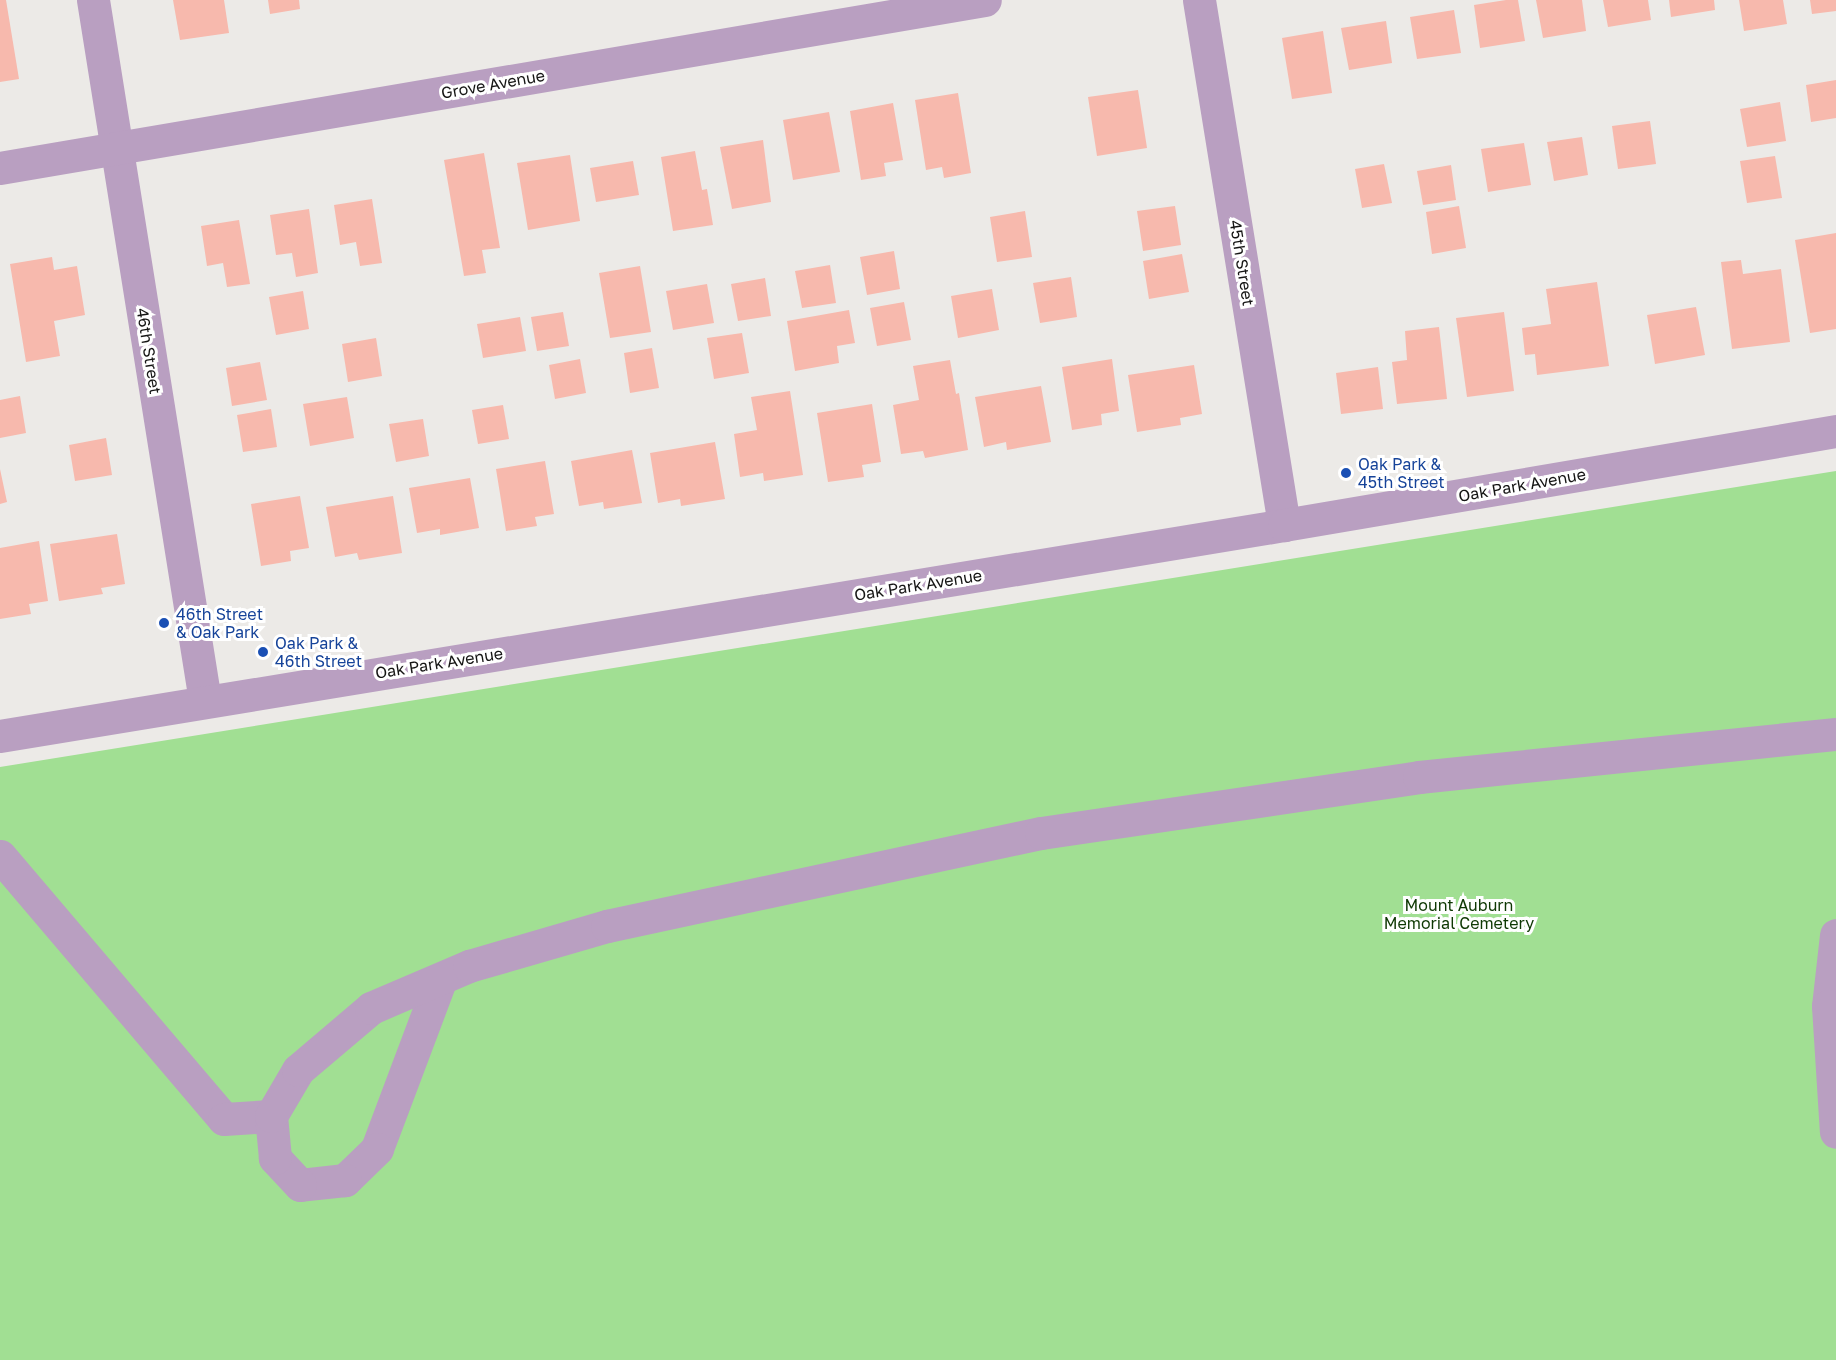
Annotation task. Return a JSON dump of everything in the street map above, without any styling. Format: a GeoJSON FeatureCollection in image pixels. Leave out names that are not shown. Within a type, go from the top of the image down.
{"type":"FeatureCollection","features":[{"type":"Feature","properties":{"kind":"street","name":"46th Street"},"geometry":{"type":"LineString","coordinates":[[93,0],[205,701]]}},
{"type":"Feature","properties":{"kind":"street","name":"Grove Avenue"},"geometry":{"type":"LineString","coordinates":[[0,168],[985,0]]}},
{"type":"Feature","properties":{"kind":"street","name":"45th Street"},"geometry":{"type":"LineString","coordinates":[[1199,0],[1284,525]]}},
{"type":"Feature","properties":{"kind":"street","name":"Oak Park Avenue"},"geometry":{"type":"LineString","coordinates":[[0,736],[1284,525],[1836,431]]}},
{"type":"Feature","properties":{"kind":"street"},"geometry":{"type":"LineString","coordinates":[[440,981],[377,1149],[345,1180],[300,1185],[275,1158],[271,1116],[298,1070],[371,1008],[440,981],[470,966],[607,926],[1041,833],[1419,777],[1836,734]]}},
{"type":"Feature","properties":{"kind":"street"},"geometry":{"type":"LineString","coordinates":[[0,856],[224,1119],[271,1116]]}},
{"type":"Feature","properties":{"kind":"street"},"geometry":{"type":"LineString","coordinates":[[1836,935],[1828,1006],[1836,1132]]}},
{"type":"Feature","properties":{"kind":"green space","name":"Mount Auburn Memorial Cemetery"},"geometry":{"type":"Polygon","coordinates":[[[1836,471],[1836,1360],[0,1360],[0,767],[1836,471]]]}},
{"type":"Feature","properties":{"kind":"building"},"geometry":{"type":"Polygon","coordinates":[[[0,0],[6,0],[19,79],[0,82],[0,0]]]}},
{"type":"Feature","properties":{"kind":"building"},"geometry":{"type":"Polygon","coordinates":[[[173,0],[224,0],[229,33],[180,40],[173,0]]]}},
{"type":"Feature","properties":{"kind":"building"},"geometry":{"type":"Polygon","coordinates":[[[268,0],[299,0],[300,9],[270,14],[268,0]]]}},
{"type":"Feature","properties":{"kind":"building"},"geometry":{"type":"Polygon","coordinates":[[[1518,0],[1525,41],[1480,48],[1474,5],[1518,0]]]}},
{"type":"Feature","properties":{"kind":"building"},"geometry":{"type":"Polygon","coordinates":[[[1536,0],[1582,0],[1586,31],[1543,38],[1536,0]]]}},
{"type":"Feature","properties":{"kind":"building"},"geometry":{"type":"Polygon","coordinates":[[[1603,0],[1648,0],[1651,20],[1608,27],[1603,0]]]}},
{"type":"Feature","properties":{"kind":"building"},"geometry":{"type":"Polygon","coordinates":[[[1669,0],[1714,0],[1715,10],[1671,17],[1669,0]]]}},
{"type":"Feature","properties":{"kind":"building"},"geometry":{"type":"Polygon","coordinates":[[[1739,0],[1783,0],[1787,24],[1744,31],[1739,0]]]}},
{"type":"Feature","properties":{"kind":"building"},"geometry":{"type":"Polygon","coordinates":[[[1810,0],[1836,0],[1836,11],[1812,14],[1810,0]]]}},
{"type":"Feature","properties":{"kind":"building"},"geometry":{"type":"Polygon","coordinates":[[[1454,10],[1461,53],[1417,59],[1410,17],[1454,10]]]}},
{"type":"Feature","properties":{"kind":"building"},"geometry":{"type":"Polygon","coordinates":[[[1386,21],[1392,63],[1349,70],[1341,28],[1386,21]]]}},
{"type":"Feature","properties":{"kind":"building"},"geometry":{"type":"Polygon","coordinates":[[[1323,31],[1332,93],[1292,99],[1282,38],[1323,31]]]}},
{"type":"Feature","properties":{"kind":"building"},"geometry":{"type":"Polygon","coordinates":[[[1836,80],[1836,118],[1811,122],[1806,85],[1836,80]]]}},
{"type":"Feature","properties":{"kind":"building"},"geometry":{"type":"Polygon","coordinates":[[[1138,90],[1147,148],[1097,156],[1088,97],[1138,90]]]}},
{"type":"Feature","properties":{"kind":"building"},"geometry":{"type":"Polygon","coordinates":[[[958,93],[971,173],[944,178],[942,167],[926,170],[915,100],[958,93]]]}},
{"type":"Feature","properties":{"kind":"building"},"geometry":{"type":"Polygon","coordinates":[[[1780,102],[1786,141],[1747,147],[1740,109],[1780,102]]]}},
{"type":"Feature","properties":{"kind":"building"},"geometry":{"type":"Polygon","coordinates":[[[893,103],[903,160],[884,163],[886,176],[861,180],[850,111],[893,103]]]}},
{"type":"Feature","properties":{"kind":"building"},"geometry":{"type":"Polygon","coordinates":[[[829,112],[840,172],[793,180],[783,120],[829,112]]]}},
{"type":"Feature","properties":{"kind":"building"},"geometry":{"type":"Polygon","coordinates":[[[1650,121],[1656,164],[1618,169],[1612,126],[1650,121]]]}},
{"type":"Feature","properties":{"kind":"building"},"geometry":{"type":"Polygon","coordinates":[[[1582,137],[1588,175],[1554,181],[1547,142],[1582,137]]]}},
{"type":"Feature","properties":{"kind":"building"},"geometry":{"type":"Polygon","coordinates":[[[763,140],[771,202],[732,209],[720,147],[763,140]]]}},
{"type":"Feature","properties":{"kind":"building"},"geometry":{"type":"Polygon","coordinates":[[[1524,143],[1531,185],[1488,192],[1481,149],[1524,143]]]}},
{"type":"Feature","properties":{"kind":"building"},"geometry":{"type":"Polygon","coordinates":[[[695,151],[702,190],[707,189],[713,225],[673,231],[661,157],[695,151]]]}},
{"type":"Feature","properties":{"kind":"building"},"geometry":{"type":"Polygon","coordinates":[[[484,153],[500,248],[482,250],[486,273],[464,276],[444,160],[484,153]]]}},
{"type":"Feature","properties":{"kind":"building"},"geometry":{"type":"Polygon","coordinates":[[[570,155],[580,221],[528,230],[517,163],[570,155]]]}},
{"type":"Feature","properties":{"kind":"building"},"geometry":{"type":"Polygon","coordinates":[[[1775,156],[1782,198],[1747,203],[1740,161],[1775,156]]]}},
{"type":"Feature","properties":{"kind":"building"},"geometry":{"type":"Polygon","coordinates":[[[633,161],[639,195],[596,202],[590,168],[633,161]]]}},
{"type":"Feature","properties":{"kind":"building"},"geometry":{"type":"Polygon","coordinates":[[[1384,164],[1392,203],[1362,208],[1355,169],[1384,164]]]}},
{"type":"Feature","properties":{"kind":"building"},"geometry":{"type":"Polygon","coordinates":[[[1451,165],[1456,200],[1423,205],[1417,171],[1451,165]]]}},
{"type":"Feature","properties":{"kind":"building"},"geometry":{"type":"Polygon","coordinates":[[[372,199],[382,263],[360,266],[356,242],[340,245],[334,205],[372,199]]]}},
{"type":"Feature","properties":{"kind":"building"},"geometry":{"type":"Polygon","coordinates":[[[1175,206],[1181,245],[1143,251],[1137,211],[1175,206]]]}},
{"type":"Feature","properties":{"kind":"building"},"geometry":{"type":"Polygon","coordinates":[[[1459,206],[1466,248],[1432,254],[1426,212],[1459,206]]]}},
{"type":"Feature","properties":{"kind":"building"},"geometry":{"type":"Polygon","coordinates":[[[309,209],[318,273],[296,277],[292,253],[276,255],[270,215],[309,209]]]}},
{"type":"Feature","properties":{"kind":"building"},"geometry":{"type":"Polygon","coordinates":[[[1025,211],[1032,257],[997,262],[990,217],[1025,211]]]}},
{"type":"Feature","properties":{"kind":"building"},"geometry":{"type":"Polygon","coordinates":[[[239,220],[250,284],[227,287],[223,263],[207,266],[201,226],[239,220]]]}},
{"type":"Feature","properties":{"kind":"building"},"geometry":{"type":"Polygon","coordinates":[[[1836,233],[1836,329],[1810,333],[1795,240],[1836,233]]]}},
{"type":"Feature","properties":{"kind":"building"},"geometry":{"type":"Polygon","coordinates":[[[894,251],[900,289],[867,295],[860,257],[894,251]]]}},
{"type":"Feature","properties":{"kind":"building"},"geometry":{"type":"Polygon","coordinates":[[[1182,254],[1189,292],[1149,299],[1143,261],[1182,254]]]}},
{"type":"Feature","properties":{"kind":"building"},"geometry":{"type":"Polygon","coordinates":[[[52,257],[54,270],[77,266],[85,315],[54,321],[60,356],[26,362],[10,264],[52,257]]]}},
{"type":"Feature","properties":{"kind":"building"},"geometry":{"type":"Polygon","coordinates":[[[1741,260],[1743,274],[1781,269],[1790,342],[1732,349],[1721,262],[1741,260]]]}},
{"type":"Feature","properties":{"kind":"building"},"geometry":{"type":"Polygon","coordinates":[[[830,265],[836,303],[802,308],[795,271],[830,265]]]}},
{"type":"Feature","properties":{"kind":"building"},"geometry":{"type":"Polygon","coordinates":[[[640,266],[651,332],[610,338],[599,273],[640,266]]]}},
{"type":"Feature","properties":{"kind":"building"},"geometry":{"type":"Polygon","coordinates":[[[1071,277],[1077,317],[1040,323],[1033,283],[1071,277]]]}},
{"type":"Feature","properties":{"kind":"building"},"geometry":{"type":"Polygon","coordinates":[[[765,278],[771,316],[738,321],[731,284],[765,278]]]}},
{"type":"Feature","properties":{"kind":"building"},"geometry":{"type":"Polygon","coordinates":[[[1597,282],[1609,366],[1537,375],[1535,354],[1525,355],[1522,328],[1551,324],[1546,289],[1597,282]]]}},
{"type":"Feature","properties":{"kind":"building"},"geometry":{"type":"Polygon","coordinates":[[[707,284],[714,323],[673,330],[666,291],[707,284]]]}},
{"type":"Feature","properties":{"kind":"building"},"geometry":{"type":"Polygon","coordinates":[[[992,289],[999,330],[958,338],[951,296],[992,289]]]}},
{"type":"Feature","properties":{"kind":"building"},"geometry":{"type":"Polygon","coordinates":[[[303,291],[309,329],[276,335],[269,297],[303,291]]]}},
{"type":"Feature","properties":{"kind":"building"},"geometry":{"type":"Polygon","coordinates":[[[904,302],[911,340],[877,346],[870,308],[904,302]]]}},
{"type":"Feature","properties":{"kind":"building"},"geometry":{"type":"Polygon","coordinates":[[[1696,307],[1705,355],[1655,364],[1647,315],[1696,307]]]}},
{"type":"Feature","properties":{"kind":"building"},"geometry":{"type":"Polygon","coordinates":[[[849,310],[855,343],[837,346],[839,363],[795,371],[787,321],[849,310]]]}},
{"type":"Feature","properties":{"kind":"building"},"geometry":{"type":"Polygon","coordinates":[[[563,312],[569,346],[537,351],[531,317],[563,312]]]}},
{"type":"Feature","properties":{"kind":"building"},"geometry":{"type":"Polygon","coordinates":[[[1504,312],[1514,391],[1467,397],[1456,318],[1504,312]]]}},
{"type":"Feature","properties":{"kind":"building"},"geometry":{"type":"Polygon","coordinates":[[[520,317],[526,351],[483,358],[477,324],[520,317]]]}},
{"type":"Feature","properties":{"kind":"building"},"geometry":{"type":"Polygon","coordinates":[[[1439,327],[1447,399],[1397,404],[1392,362],[1407,360],[1405,331],[1439,327]]]}},
{"type":"Feature","properties":{"kind":"building"},"geometry":{"type":"Polygon","coordinates":[[[742,333],[749,373],[714,379],[707,338],[742,333]]]}},
{"type":"Feature","properties":{"kind":"building"},"geometry":{"type":"Polygon","coordinates":[[[376,338],[382,376],[348,382],[342,344],[376,338]]]}},
{"type":"Feature","properties":{"kind":"building"},"geometry":{"type":"Polygon","coordinates":[[[652,348],[659,388],[630,393],[624,353],[652,348]]]}},
{"type":"Feature","properties":{"kind":"building"},"geometry":{"type":"Polygon","coordinates":[[[580,359],[586,393],[555,399],[549,365],[580,359]]]}},
{"type":"Feature","properties":{"kind":"building"},"geometry":{"type":"Polygon","coordinates":[[[1112,359],[1119,411],[1101,414],[1102,425],[1072,430],[1062,367],[1112,359]]]}},
{"type":"Feature","properties":{"kind":"building"},"geometry":{"type":"Polygon","coordinates":[[[950,360],[956,394],[959,393],[968,450],[925,458],[923,451],[901,454],[893,405],[919,400],[913,366],[950,360]]]}},
{"type":"Feature","properties":{"kind":"building"},"geometry":{"type":"Polygon","coordinates":[[[260,362],[267,400],[232,406],[226,368],[260,362]]]}},
{"type":"Feature","properties":{"kind":"building"},"geometry":{"type":"Polygon","coordinates":[[[1194,365],[1202,414],[1180,418],[1181,425],[1137,432],[1128,375],[1194,365]]]}},
{"type":"Feature","properties":{"kind":"building"},"geometry":{"type":"Polygon","coordinates":[[[1378,367],[1383,409],[1341,414],[1336,373],[1378,367]]]}},
{"type":"Feature","properties":{"kind":"building"},"geometry":{"type":"Polygon","coordinates":[[[1041,386],[1051,442],[1007,450],[1006,442],[984,447],[975,397],[1041,386]]]}},
{"type":"Feature","properties":{"kind":"building"},"geometry":{"type":"Polygon","coordinates":[[[790,391],[803,475],[764,481],[763,473],[740,477],[734,434],[757,430],[751,397],[790,391]]]}},
{"type":"Feature","properties":{"kind":"building"},"geometry":{"type":"Polygon","coordinates":[[[20,396],[26,433],[0,438],[0,400],[20,396]]]}},
{"type":"Feature","properties":{"kind":"building"},"geometry":{"type":"Polygon","coordinates":[[[347,397],[354,438],[310,446],[303,404],[347,397]]]}},
{"type":"Feature","properties":{"kind":"building"},"geometry":{"type":"Polygon","coordinates":[[[872,404],[881,462],[862,465],[864,477],[828,482],[817,413],[872,404]]]}},
{"type":"Feature","properties":{"kind":"building"},"geometry":{"type":"Polygon","coordinates":[[[503,405],[509,439],[478,444],[472,410],[503,405]]]}},
{"type":"Feature","properties":{"kind":"building"},"geometry":{"type":"Polygon","coordinates":[[[271,409],[277,447],[243,452],[237,415],[271,409]]]}},
{"type":"Feature","properties":{"kind":"building"},"geometry":{"type":"Polygon","coordinates":[[[423,419],[429,456],[396,462],[389,424],[423,419]]]}},
{"type":"Feature","properties":{"kind":"building"},"geometry":{"type":"Polygon","coordinates":[[[106,438],[112,475],[75,481],[69,445],[106,438]]]}},
{"type":"Feature","properties":{"kind":"building"},"geometry":{"type":"Polygon","coordinates":[[[715,442],[725,499],[681,506],[680,499],[658,503],[650,453],[715,442]]]}},
{"type":"Feature","properties":{"kind":"building"},"geometry":{"type":"Polygon","coordinates":[[[632,450],[642,503],[604,509],[603,502],[579,506],[571,461],[632,450]]]}},
{"type":"Feature","properties":{"kind":"building"},"geometry":{"type":"Polygon","coordinates":[[[545,461],[554,514],[535,517],[537,526],[506,531],[496,469],[545,461]]]}},
{"type":"Feature","properties":{"kind":"building"},"geometry":{"type":"Polygon","coordinates":[[[0,469],[7,502],[0,504],[0,469]]]}},
{"type":"Feature","properties":{"kind":"building"},"geometry":{"type":"Polygon","coordinates":[[[470,478],[479,528],[440,535],[440,529],[417,533],[409,488],[470,478]]]}},
{"type":"Feature","properties":{"kind":"building"},"geometry":{"type":"Polygon","coordinates":[[[300,496],[309,548],[290,551],[291,561],[261,566],[251,504],[300,496]]]}},
{"type":"Feature","properties":{"kind":"building"},"geometry":{"type":"Polygon","coordinates":[[[393,496],[402,553],[359,560],[357,553],[335,557],[326,507],[393,496]]]}},
{"type":"Feature","properties":{"kind":"building"},"geometry":{"type":"Polygon","coordinates":[[[117,534],[125,584],[101,588],[103,594],[59,601],[50,544],[117,534]]]}},
{"type":"Feature","properties":{"kind":"building"},"geometry":{"type":"Polygon","coordinates":[[[39,541],[48,601],[29,604],[31,614],[0,619],[0,548],[39,541]]]}},
{"type":"Feature","properties":{"kind":"place","name":"Oak Park & 45th Street"},"geometry":{"type":"Point","coordinates":[1346,473]}},
{"type":"Feature","properties":{"kind":"place","name":"46th Street & Oak Park"},"geometry":{"type":"Point","coordinates":[164,623]}},
{"type":"Feature","properties":{"kind":"place","name":"Oak Park & 46th Street"},"geometry":{"type":"Point","coordinates":[263,652]}}]}
